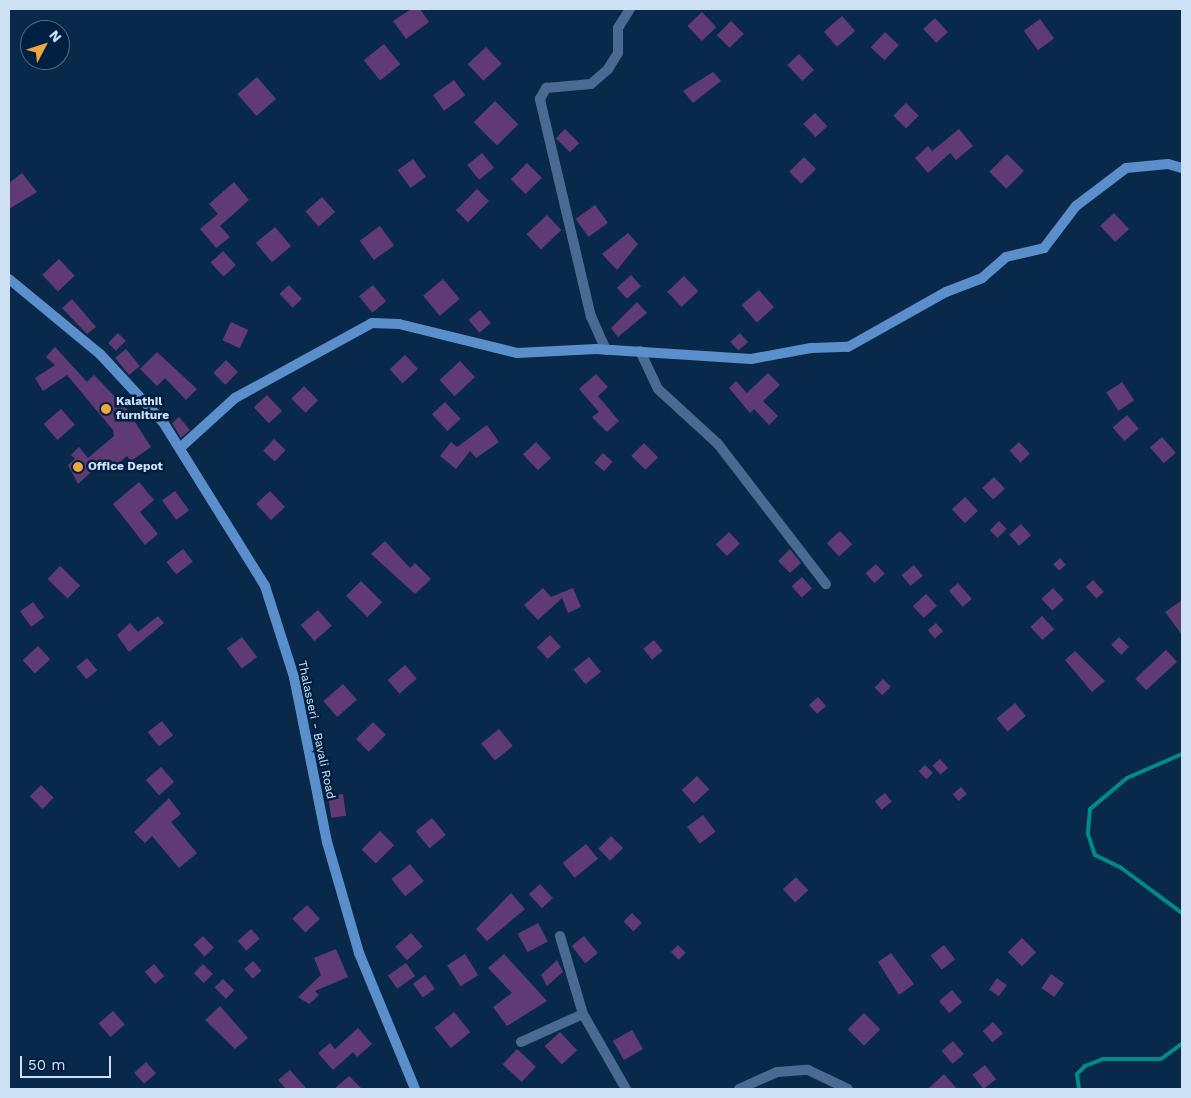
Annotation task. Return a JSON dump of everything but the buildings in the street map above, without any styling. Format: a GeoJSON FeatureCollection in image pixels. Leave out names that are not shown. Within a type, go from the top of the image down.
{"type":"FeatureCollection","features":[{"type":"Feature","properties":{"kind":"street"},"geometry":{"type":"LineString","coordinates":[[606,350],[591,317],[540,99],[546,88],[592,84],[608,69],[618,53],[618,28],[630,9]]}},
{"type":"Feature","properties":{"kind":"street"},"geometry":{"type":"LineString","coordinates":[[180,448],[235,398],[372,323],[399,324],[517,353],[606,350],[751,359],[810,348],[848,347],[946,292],[982,278],[1006,257],[1044,248],[1076,206],[1126,168],[1168,164],[1182,168]]}},
{"type":"Feature","properties":{"kind":"street","name":"Thalasseri - Bavali Road"},"geometry":{"type":"LineString","coordinates":[[9,279],[100,354],[163,422],[265,586],[294,677],[327,842],[359,954],[415,1089]]}},
{"type":"Feature","properties":{"kind":"street"},"geometry":{"type":"LineString","coordinates":[[640,351],[658,388],[718,444],[826,584]]}},
{"type":"Feature","properties":{"kind":"street"},"geometry":{"type":"LineString","coordinates":[[560,936],[583,1014],[626,1089]]}},
{"type":"Feature","properties":{"kind":"street"},"geometry":{"type":"LineString","coordinates":[[521,1042],[583,1014]]}},
{"type":"Feature","properties":{"kind":"street"},"geometry":{"type":"LineString","coordinates":[[739,1089],[778,1072],[808,1070],[848,1089]]}},
{"type":"Feature","properties":{"kind":"waterway"},"geometry":{"type":"LineString","coordinates":[[1182,754],[1127,778],[1090,809],[1088,834],[1095,855],[1120,867],[1182,913]]}},
{"type":"Feature","properties":{"kind":"waterway"},"geometry":{"type":"LineString","coordinates":[[1079,1089],[1077,1074],[1085,1066],[1103,1059],[1161,1059],[1182,1044]]}},
{"type":"Feature","properties":{"kind":"place","name":"Kalathil furniture"},"geometry":{"type":"Point","coordinates":[106,409]}},
{"type":"Feature","properties":{"kind":"place","name":"Office Depot"},"geometry":{"type":"Point","coordinates":[78,467]}}]}
